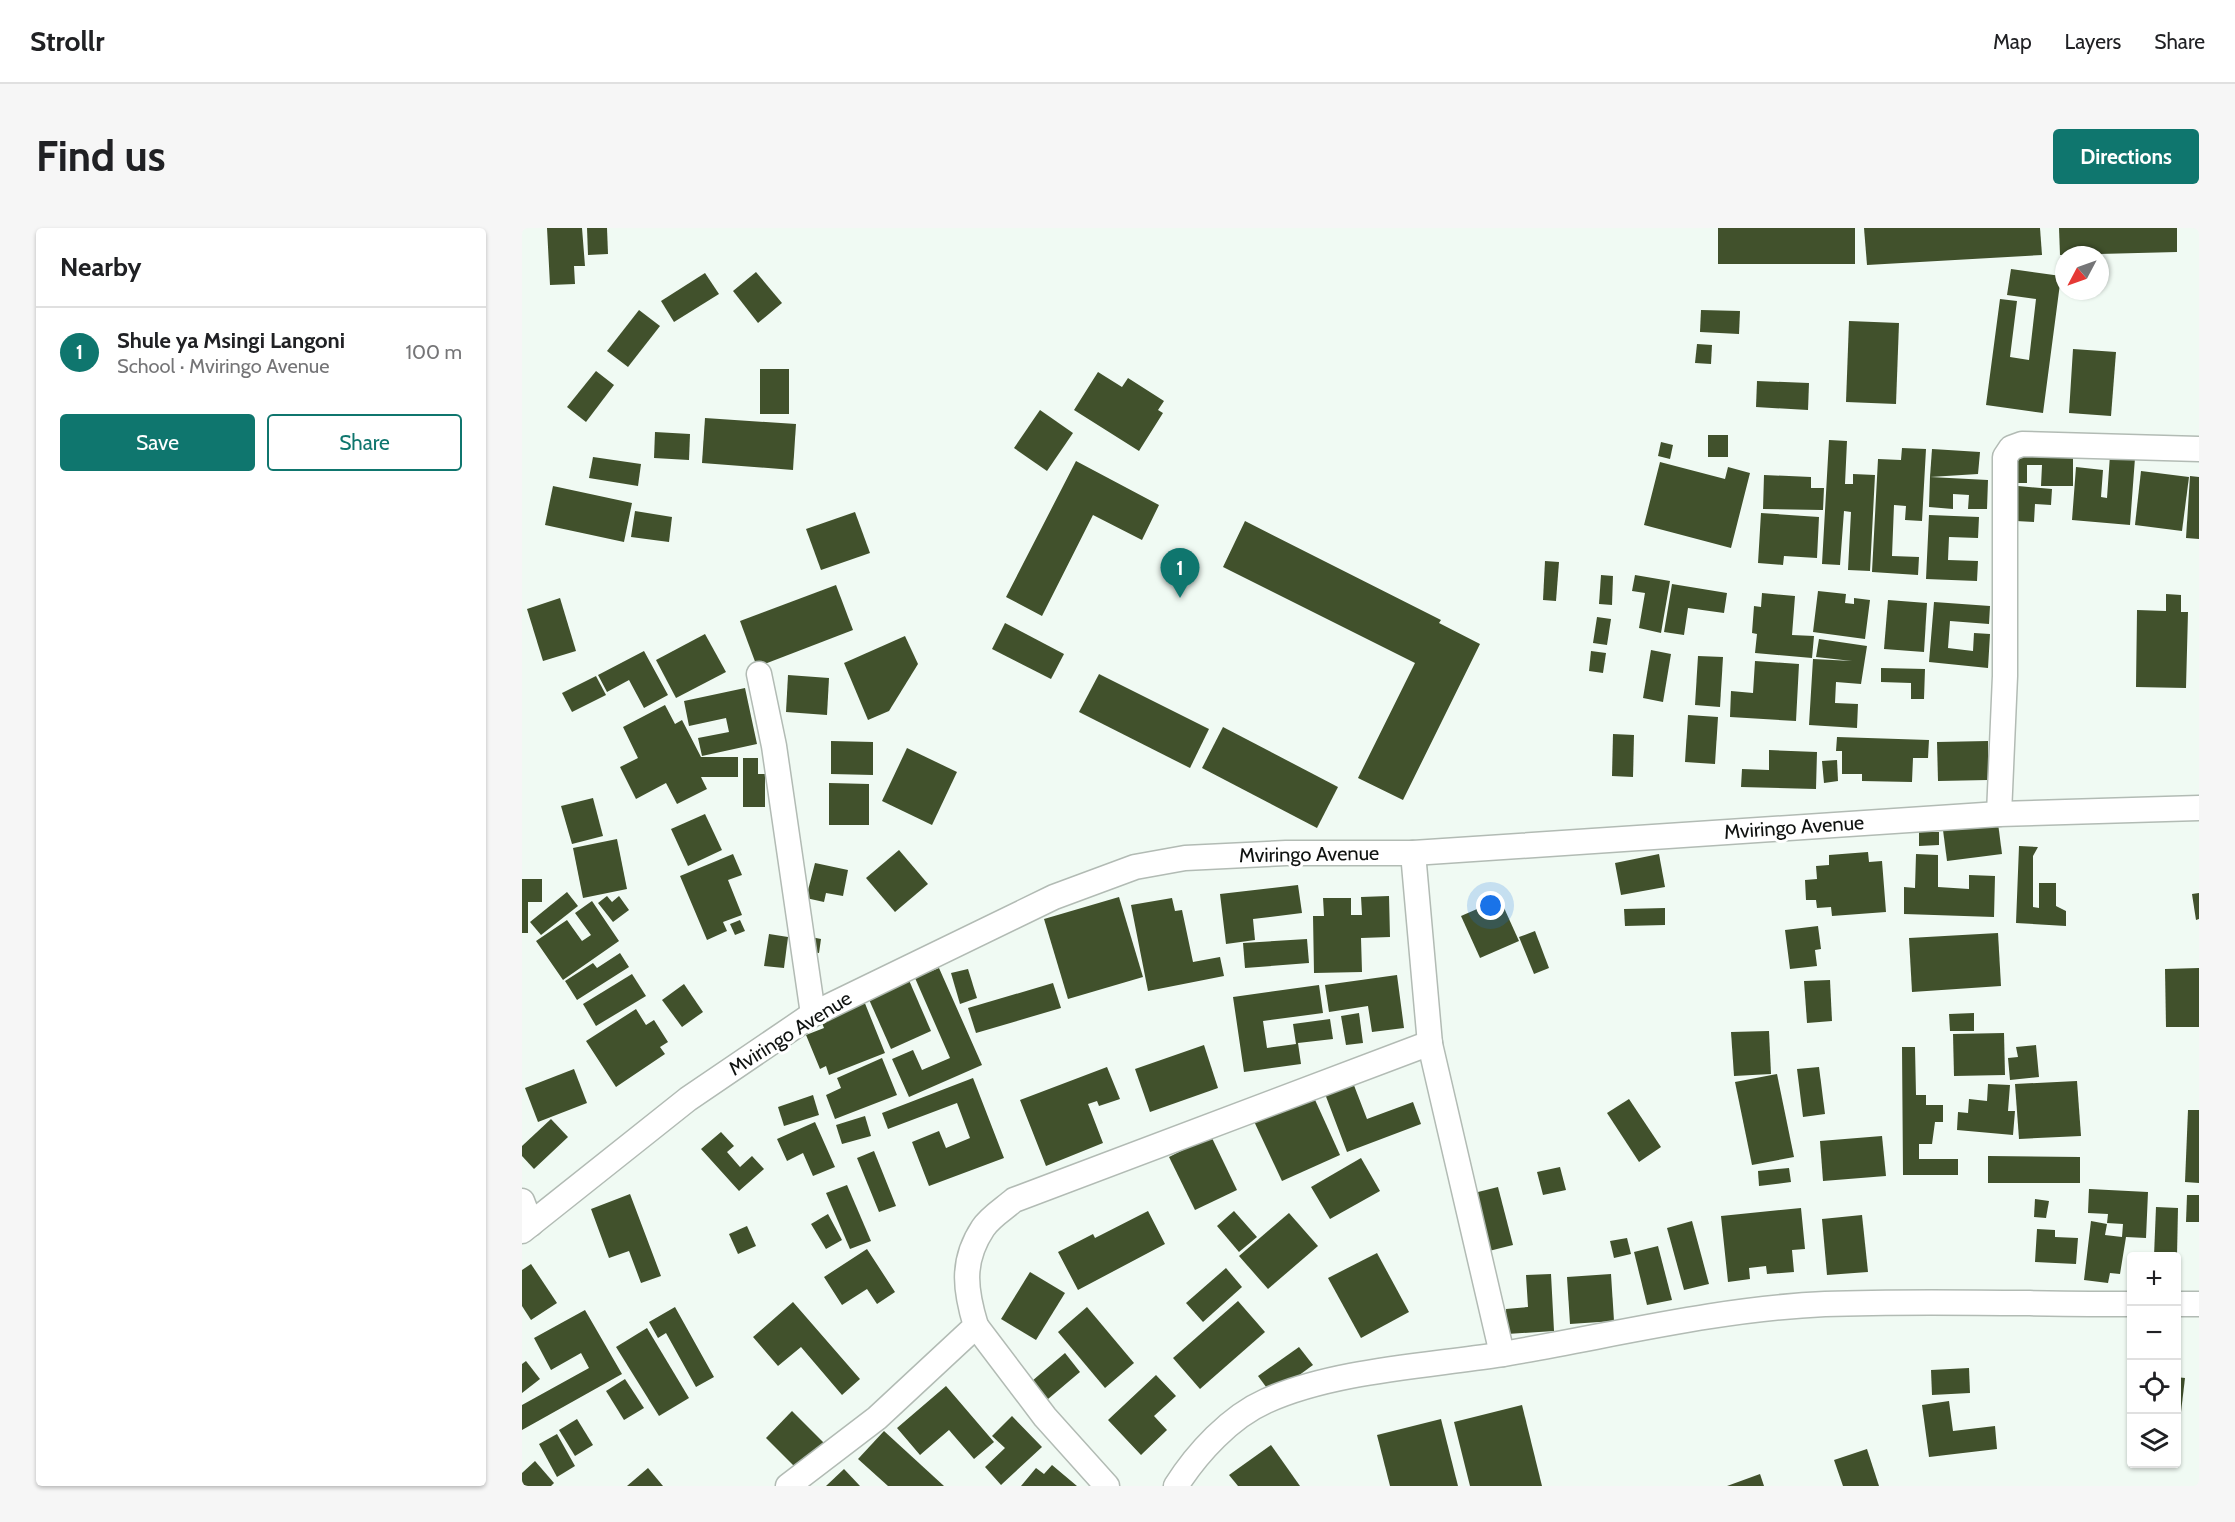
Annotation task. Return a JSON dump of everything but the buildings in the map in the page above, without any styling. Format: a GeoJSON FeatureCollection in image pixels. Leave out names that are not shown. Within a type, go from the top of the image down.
{"type":"FeatureCollection","features":[{"type":"Feature","properties":{"kind":"street"},"geometry":{"type":"LineString","coordinates":[[1999,814],[2005,676],[2004,473],[2008,452],[2022,444],[2199,449]]}},
{"type":"Feature","properties":{"kind":"street"},"geometry":{"type":"LineString","coordinates":[[759,674],[774,746],[813,1014]]}},
{"type":"Feature","properties":{"kind":"street","name":"Mviringo Avenue"},"geometry":{"type":"LineString","coordinates":[[527,1227],[688,1099],[813,1014],[1054,897],[1135,867],[1185,858],[1286,853],[1413,853],[1999,814],[2199,808]]}},
{"type":"Feature","properties":{"kind":"street"},"geometry":{"type":"LineString","coordinates":[[1413,853],[1430,1043],[1502,1354]]}},
{"type":"Feature","properties":{"kind":"street"},"geometry":{"type":"LineString","coordinates":[[1107,1486],[1044,1417],[976,1326],[965,1292],[968,1262],[983,1227],[1014,1200],[1430,1043]]}},
{"type":"Feature","properties":{"kind":"street"},"geometry":{"type":"LineString","coordinates":[[522,1201],[527,1227]]}},
{"type":"Feature","properties":{"kind":"street"},"geometry":{"type":"LineString","coordinates":[[1176,1486],[1184,1473],[1238,1417],[1266,1401],[1335,1380],[1502,1354],[1685,1319],[1824,1305],[2127,1304]]}},
{"type":"Feature","properties":{"kind":"street"},"geometry":{"type":"LineString","coordinates":[[2181,1304],[2199,1304]]}},
{"type":"Feature","properties":{"kind":"street"},"geometry":{"type":"LineString","coordinates":[[788,1486],[877,1418],[976,1326]]}},
{"type":"Feature","properties":{"kind":"place","name":"Shule ya Msingi Langoni"},"geometry":{"type":"Point","coordinates":[1180,598]}}]}
